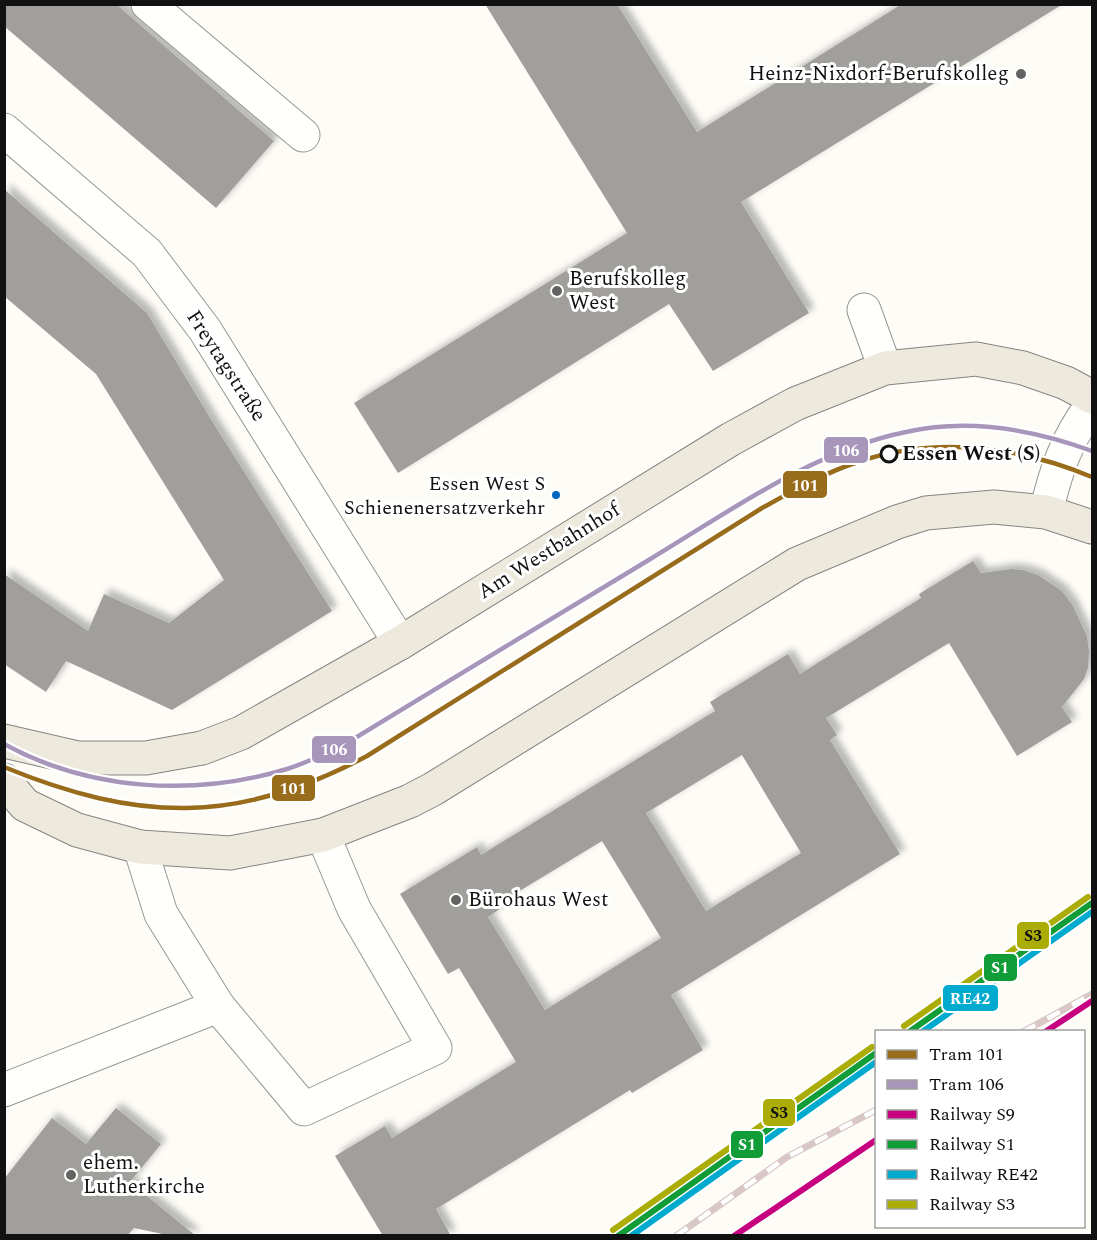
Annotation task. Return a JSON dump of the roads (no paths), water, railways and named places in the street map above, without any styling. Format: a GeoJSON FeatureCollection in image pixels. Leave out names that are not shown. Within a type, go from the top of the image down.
{"type":"FeatureCollection","features":[{"type":"Feature","properties":{"kind":"main road","name":"Am Westbahnhof"},"geometry":{"type":"LineString","coordinates":[[4,741],[78,758],[146,758],[202,748],[241,733],[400,643],[730,439],[795,404],[885,368],[976,359],[1023,368],[1066,383],[1092,397]]}},
{"type":"Feature","properties":{"kind":"main road"},"geometry":{"type":"LineString","coordinates":[[4,780],[26,805],[36,810],[77,830],[140,847],[230,853],[323,835],[410,801],[434,789],[797,564],[897,522],[926,513],[994,507],[1046,512],[1092,527]]}},
{"type":"Feature","properties":{"kind":"street"},"geometry":{"type":"LineString","coordinates":[[148,4],[303,135]]}},
{"type":"Feature","properties":{"kind":"street","name":"Freytagstraße"},"geometry":{"type":"LineString","coordinates":[[4,130],[147,253],[205,330],[400,643]]}},
{"type":"Feature","properties":{"kind":"street"},"geometry":{"type":"LineString","coordinates":[[864,310],[885,368]]}},
{"type":"Feature","properties":{"kind":"street"},"geometry":{"type":"LineString","coordinates":[[1046,512],[1065,448],[1092,405]]}},
{"type":"Feature","properties":{"kind":"street"},"geometry":{"type":"LineString","coordinates":[[140,847],[161,914],[219,1006],[304,1109],[435,1048],[354,909],[323,835]]}},
{"type":"Feature","properties":{"kind":"street"},"geometry":{"type":"LineString","coordinates":[[4,1090],[219,1006]]}},
{"type":"Feature","properties":{"kind":"railway"},"geometry":{"type":"LineString","coordinates":[[1027,1030],[1092,994]]}},
{"type":"Feature","properties":{"kind":"railway"},"geometry":{"type":"LineString","coordinates":[[676,1236],[787,1157],[875,1111]]}},
{"type":"Feature","properties":{"kind":"tram line","name":"106"},"geometry":{"type":"LineString","coordinates":[[4,744],[37,760],[71,772],[143,785],[216,784],[287,769],[342,746],[743,502],[806,467],[839,453],[906,432],[953,426],[977,426],[1023,432],[1092,451]]}},
{"type":"Feature","properties":{"kind":"tram line","name":"101"},"geometry":{"type":"LineString","coordinates":[[4,767],[53,785],[99,798],[144,806],[187,808],[231,804],[275,795],[320,779],[367,756],[762,508],[845,466],[887,454],[917,449],[976,448],[1035,458],[1092,477]]}},
{"type":"Feature","properties":{"kind":"rail line","name":"S3"},"geometry":{"type":"LineString","coordinates":[[904,1026],[1088,897]]}},
{"type":"Feature","properties":{"kind":"rail line","name":"S1"},"geometry":{"type":"LineString","coordinates":[[912,1030],[1092,903]]}},
{"type":"Feature","properties":{"kind":"rail line","name":"RE42"},"geometry":{"type":"LineString","coordinates":[[925,1030],[1092,912]]}},
{"type":"Feature","properties":{"kind":"rail line","name":"S9"},"geometry":{"type":"LineString","coordinates":[[1048,1030],[1092,1001]]}},
{"type":"Feature","properties":{"kind":"rail line","name":"S3"},"geometry":{"type":"LineString","coordinates":[[613,1230],[872,1047]]}},
{"type":"Feature","properties":{"kind":"rail line","name":"S1"},"geometry":{"type":"LineString","coordinates":[[618,1236],[875,1054]]}},
{"type":"Feature","properties":{"kind":"rail line","name":"RE42"},"geometry":{"type":"LineString","coordinates":[[631,1236],[875,1063]]}},
{"type":"Feature","properties":{"kind":"rail line","name":"S9"},"geometry":{"type":"LineString","coordinates":[[734,1236],[875,1141]]}},
{"type":"Feature","properties":{"kind":"place","name":"Heinz-Nixdorf-Berufskolleg"},"geometry":{"type":"Point","coordinates":[1021,74]}},
{"type":"Feature","properties":{"kind":"place","name":"Berufskolleg West"},"geometry":{"type":"Point","coordinates":[557,291]}},
{"type":"Feature","properties":{"kind":"place","name":"Essen West (S)"},"geometry":{"type":"Point","coordinates":[889,454]}},
{"type":"Feature","properties":{"kind":"place","name":"Essen West S Schienenersatzverkehr"},"geometry":{"type":"Point","coordinates":[556,495]}},
{"type":"Feature","properties":{"kind":"place","name":"Bürohaus West"},"geometry":{"type":"Point","coordinates":[456,900]}},
{"type":"Feature","properties":{"kind":"place","name":"ehem. Lutherkirche"},"geometry":{"type":"Point","coordinates":[71,1175]}}]}
